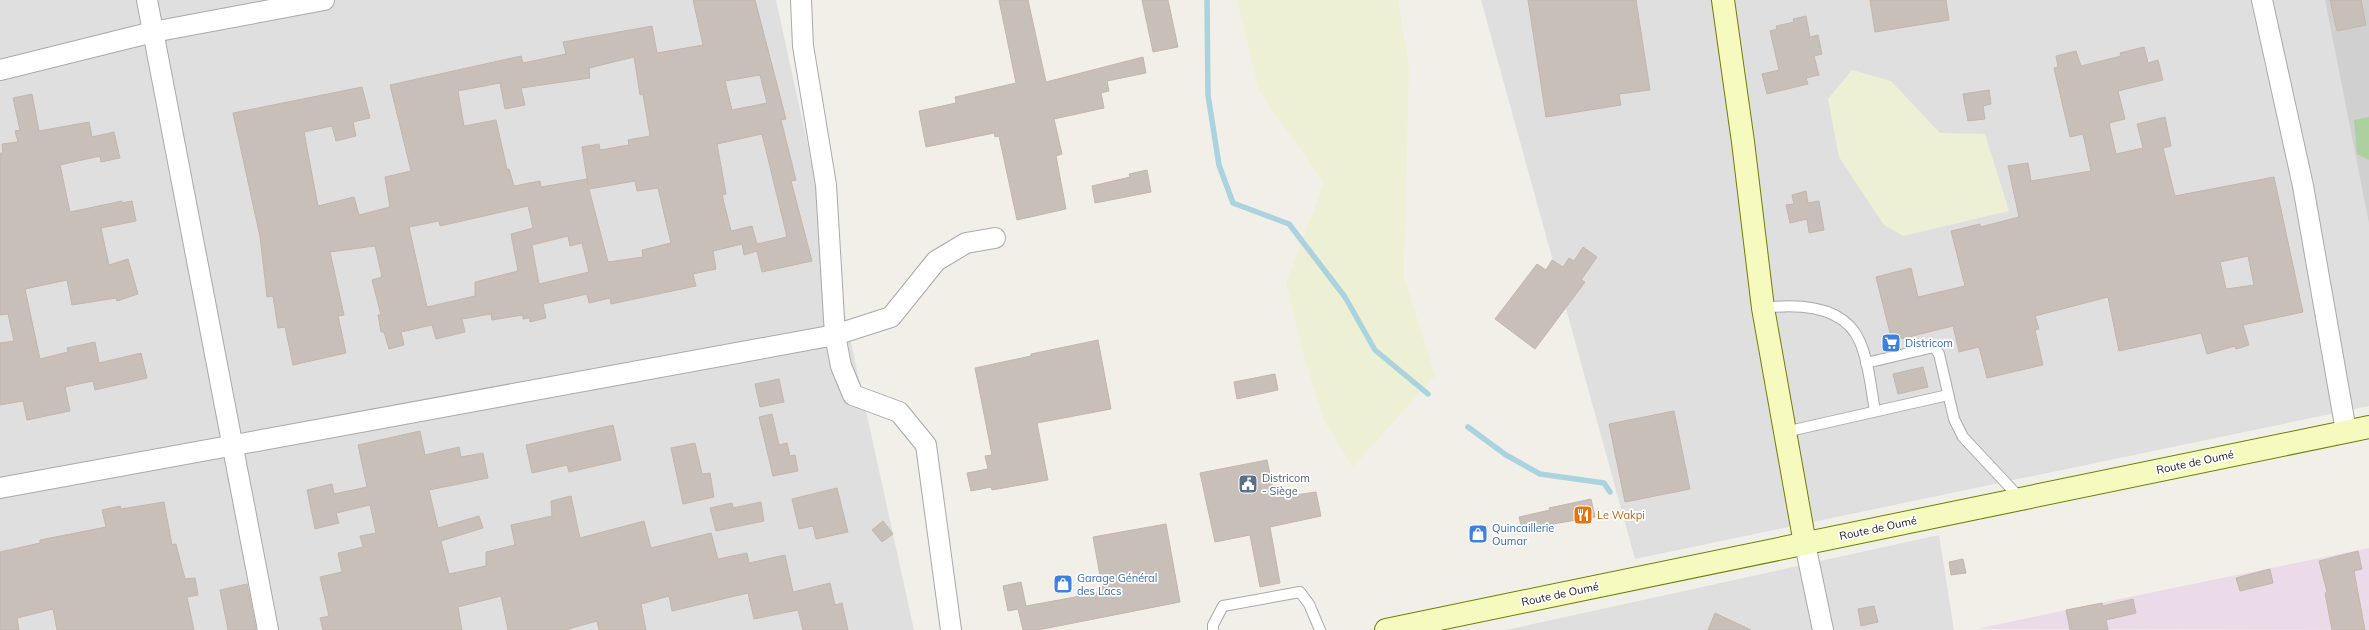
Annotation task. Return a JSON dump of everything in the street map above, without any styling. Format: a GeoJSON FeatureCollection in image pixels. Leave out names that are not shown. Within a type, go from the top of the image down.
{"type":"FeatureCollection","features":[{"type":"Feature","properties":{"kind":"main road"},"geometry":{"type":"LineString","coordinates":[[1722,0],[1743,142],[1763,308],[1805,544]]}},
{"type":"Feature","properties":{"kind":"main road","name":"Route de Oumé"},"geometry":{"type":"LineString","coordinates":[[1386,630],[2369,427]]}},
{"type":"Feature","properties":{"kind":"street"},"geometry":{"type":"LineString","coordinates":[[147,0],[268,630]]}},
{"type":"Feature","properties":{"kind":"street"},"geometry":{"type":"LineString","coordinates":[[0,70],[153,32],[324,0]]}},
{"type":"Feature","properties":{"kind":"street"},"geometry":{"type":"LineString","coordinates":[[801,0],[803,46],[826,185],[835,335],[841,366],[853,395],[899,412],[926,445],[951,630]]}},
{"type":"Feature","properties":{"kind":"street"},"geometry":{"type":"LineString","coordinates":[[2262,0],[2303,186],[2346,431]]}},
{"type":"Feature","properties":{"kind":"street"},"geometry":{"type":"LineString","coordinates":[[0,488],[835,335],[892,317],[936,261],[966,243],[995,238]]}},
{"type":"Feature","properties":{"kind":"street"},"geometry":{"type":"LineString","coordinates":[[1805,544],[1822,630]]}},
{"type":"Feature","properties":{"kind":"lane"},"geometry":{"type":"LineString","coordinates":[[1763,308],[1790,305],[1806,306],[1835,315],[1852,328],[1860,342],[1866,363],[1875,411]]}},
{"type":"Feature","properties":{"kind":"lane"},"geometry":{"type":"LineString","coordinates":[[1866,363],[1934,346],[1939,354],[1954,419],[1963,437],[2020,498]]}},
{"type":"Feature","properties":{"kind":"lane"},"geometry":{"type":"LineString","coordinates":[[1785,432],[1948,395]]}},
{"type":"Feature","properties":{"kind":"lane"},"geometry":{"type":"LineString","coordinates":[[1213,630],[1213,625],[1223,606],[1300,592],[1309,604],[1320,630]]}},
{"type":"Feature","properties":{"kind":"shaded area"},"geometry":{"type":"Polygon","coordinates":[[[0,0],[776,0],[914,630],[0,630],[0,0]]]}},
{"type":"Feature","properties":{"kind":"shaded area"},"geometry":{"type":"Polygon","coordinates":[[[1481,0],[2369,0],[2369,406],[1635,559],[1481,0]]]}},
{"type":"Feature","properties":{"kind":"shaded area"},"geometry":{"type":"Polygon","coordinates":[[[2325,0],[2369,0],[2369,223],[2325,0]]]}},
{"type":"Feature","properties":{"kind":"shaded area"},"geometry":{"type":"Polygon","coordinates":[[[1939,535],[1954,630],[1506,630],[1939,535]]]}},
{"type":"Feature","properties":{"kind":"shaded area"},"geometry":{"type":"Polygon","coordinates":[[[2369,548],[2369,630],[1977,629],[2066,610],[2369,548]]]}},
{"type":"Feature","properties":{"kind":"green space"},"geometry":{"type":"Polygon","coordinates":[[[1237,0],[1398,0],[1409,66],[1404,276],[1435,376],[1353,467],[1324,421],[1301,346],[1286,282],[1324,183],[1259,92],[1237,0]]]}},
{"type":"Feature","properties":{"kind":"green space"},"geometry":{"type":"Polygon","coordinates":[[[1852,70],[1891,81],[1940,133],[1985,134],[2009,211],[1903,236],[1884,225],[1839,157],[1828,99],[1852,70]]]}},
{"type":"Feature","properties":{"kind":"green space"},"geometry":{"type":"Polygon","coordinates":[[[2369,117],[2369,160],[2357,154],[2354,120],[2369,117]]]}},
{"type":"Feature","properties":{"kind":"building"},"geometry":{"type":"Polygon","coordinates":[[[693,0],[755,0],[786,119],[781,120],[796,180],[791,181],[812,261],[762,272],[757,251],[744,255],[742,244],[713,251],[716,269],[693,274],[696,286],[611,304],[610,298],[589,303],[587,294],[543,304],[546,318],[530,322],[529,318],[523,319],[523,315],[492,320],[491,314],[462,319],[465,332],[436,339],[432,325],[401,332],[404,345],[389,349],[384,332],[381,332],[378,315],[381,315],[372,280],[382,277],[375,246],[330,252],[344,315],[338,316],[346,353],[293,365],[285,327],[278,328],[273,296],[267,297],[260,237],[233,113],[362,87],[370,118],[353,122],[356,136],[336,141],[332,126],[304,132],[318,206],[354,197],[359,215],[390,207],[385,177],[411,171],[390,85],[521,56],[523,63],[566,54],[563,42],[652,26],[657,53],[703,45],[693,0]],[[634,57],[589,68],[590,78],[521,88],[525,105],[505,109],[500,83],[458,91],[464,126],[496,120],[507,169],[509,169],[514,186],[540,181],[541,187],[587,179],[588,185],[582,147],[599,144],[600,150],[629,145],[628,140],[650,136],[643,94],[640,95],[634,57]],[[760,75],[725,81],[732,110],[767,103],[760,75]],[[762,134],[717,144],[726,194],[722,195],[731,231],[752,226],[757,244],[787,237],[762,134]],[[635,181],[589,189],[608,262],[643,257],[642,250],[671,243],[658,188],[637,191],[635,181]],[[528,206],[440,226],[439,221],[409,227],[427,307],[475,296],[475,282],[518,271],[511,234],[533,228],[528,206]],[[568,236],[532,245],[539,284],[589,272],[582,243],[570,246],[568,236]]]}},
{"type":"Feature","properties":{"kind":"building"},"geometry":{"type":"Polygon","coordinates":[[[999,0],[1028,0],[1046,82],[1143,57],[1146,73],[1107,81],[1109,91],[1101,93],[1104,108],[1054,119],[1062,154],[1056,156],[1066,209],[1017,220],[999,136],[995,137],[994,133],[926,147],[919,111],[956,103],[955,97],[1016,83],[999,0]]]}},
{"type":"Feature","properties":{"kind":"building"},"geometry":{"type":"Polygon","coordinates":[[[1142,0],[1168,0],[1178,47],[1153,52],[1142,0]]]}},
{"type":"Feature","properties":{"kind":"building"},"geometry":{"type":"Polygon","coordinates":[[[1528,0],[1636,0],[1650,90],[1619,94],[1621,105],[1546,117],[1528,0]]]}},
{"type":"Feature","properties":{"kind":"building"},"geometry":{"type":"Polygon","coordinates":[[[1870,0],[1946,0],[1949,20],[1875,32],[1870,0]]]}},
{"type":"Feature","properties":{"kind":"building"},"geometry":{"type":"Polygon","coordinates":[[[2330,0],[2361,0],[2366,25],[2337,31],[2330,0]]]}},
{"type":"Feature","properties":{"kind":"building"},"geometry":{"type":"Polygon","coordinates":[[[1806,16],[1810,37],[1818,35],[1822,54],[1814,56],[1819,75],[1806,78],[1808,84],[1767,94],[1762,74],[1779,70],[1770,31],[1777,29],[1776,26],[1794,22],[1793,19],[1806,16]]]}},
{"type":"Feature","properties":{"kind":"building"},"geometry":{"type":"Polygon","coordinates":[[[2144,47],[2148,63],[2158,60],[2163,80],[2118,91],[2125,119],[2109,123],[2116,154],[2143,148],[2137,124],[2165,117],[2171,146],[2163,148],[2175,196],[2274,177],[2303,312],[2243,325],[2249,345],[2236,349],[2235,346],[2207,354],[2201,333],[2119,351],[2108,297],[2035,316],[2039,329],[2035,330],[2043,365],[1987,378],[1979,347],[1959,352],[1953,326],[1892,341],[1876,277],[1911,268],[1918,297],[1965,286],[1951,231],[1980,224],[1980,227],[2019,217],[2008,166],[2028,163],[2031,181],[2091,171],[2083,134],[2070,137],[2054,68],[2058,67],[2056,56],[2076,51],[2081,66],[2121,56],[2120,53],[2144,47]],[[2248,256],[2220,262],[2226,289],[2254,285],[2248,256]]]}},
{"type":"Feature","properties":{"kind":"building"},"geometry":{"type":"Polygon","coordinates":[[[1989,90],[1991,104],[1983,106],[1985,119],[1968,121],[1963,94],[1989,90]]]}},
{"type":"Feature","properties":{"kind":"building"},"geometry":{"type":"Polygon","coordinates":[[[32,94],[39,131],[89,122],[92,137],[114,132],[120,158],[101,162],[100,156],[60,165],[70,212],[122,201],[122,203],[132,201],[136,221],[101,228],[109,265],[128,259],[138,294],[117,301],[116,298],[72,305],[67,280],[25,289],[40,359],[68,352],[67,348],[95,342],[99,363],[141,353],[147,378],[95,390],[93,381],[65,387],[70,411],[27,420],[23,401],[0,405],[0,343],[14,341],[8,314],[0,315],[0,153],[3,153],[2,144],[18,142],[15,131],[20,130],[13,98],[32,94]]]}},
{"type":"Feature","properties":{"kind":"building"},"geometry":{"type":"Polygon","coordinates":[[[1147,170],[1151,192],[1095,203],[1092,186],[1130,177],[1129,174],[1147,170]]]}},
{"type":"Feature","properties":{"kind":"building"},"geometry":{"type":"Polygon","coordinates":[[[1806,191],[1808,203],[1819,201],[1824,230],[1809,233],[1807,219],[1790,223],[1786,205],[1794,204],[1792,195],[1806,191]]]}},
{"type":"Feature","properties":{"kind":"building"},"geometry":{"type":"Polygon","coordinates":[[[1583,247],[1597,257],[1581,280],[1585,282],[1535,349],[1495,319],[1537,264],[1546,270],[1552,260],[1563,267],[1569,258],[1574,261],[1583,247]]]}},
{"type":"Feature","properties":{"kind":"building"},"geometry":{"type":"Polygon","coordinates":[[[1098,340],[1111,409],[1037,423],[1048,480],[992,490],[991,487],[971,491],[967,473],[988,469],[985,456],[992,455],[975,368],[1031,356],[1031,354],[1098,340]]]}},
{"type":"Feature","properties":{"kind":"building"},"geometry":{"type":"Polygon","coordinates":[[[1923,367],[1928,387],[1898,394],[1893,374],[1923,367]]]}},
{"type":"Feature","properties":{"kind":"building"},"geometry":{"type":"Polygon","coordinates":[[[1275,374],[1278,390],[1237,399],[1234,382],[1275,374]]]}},
{"type":"Feature","properties":{"kind":"building"},"geometry":{"type":"Polygon","coordinates":[[[779,379],[784,402],[760,407],[755,384],[779,379]]]}},
{"type":"Feature","properties":{"kind":"building"},"geometry":{"type":"Polygon","coordinates":[[[1674,411],[1690,489],[1625,502],[1609,424],[1674,411]]]}},
{"type":"Feature","properties":{"kind":"building"},"geometry":{"type":"Polygon","coordinates":[[[772,414],[779,445],[787,443],[790,456],[795,455],[798,471],[773,476],[759,417],[772,414]]]}},
{"type":"Feature","properties":{"kind":"building"},"geometry":{"type":"Polygon","coordinates":[[[613,425],[621,460],[569,472],[567,465],[532,473],[526,445],[613,425]]]}},
{"type":"Feature","properties":{"kind":"building"},"geometry":{"type":"Polygon","coordinates":[[[420,431],[425,455],[459,447],[461,457],[483,453],[488,478],[429,490],[438,528],[479,516],[483,528],[441,541],[449,574],[486,566],[486,552],[515,545],[511,525],[552,516],[551,501],[571,496],[580,538],[644,521],[651,548],[711,533],[718,559],[747,553],[749,563],[785,555],[793,592],[830,583],[835,605],[842,603],[848,630],[803,630],[798,610],[754,619],[748,593],[672,611],[669,596],[641,604],[646,630],[599,630],[597,621],[565,630],[508,630],[501,596],[458,607],[462,630],[323,630],[320,618],[329,616],[320,577],[342,572],[338,553],[363,547],[360,536],[376,533],[370,505],[336,513],[339,523],[315,529],[307,490],[332,484],[334,494],[367,487],[358,445],[420,431]]]}},
{"type":"Feature","properties":{"kind":"building"},"geometry":{"type":"Polygon","coordinates":[[[695,443],[702,474],[710,473],[714,497],[683,504],[671,448],[695,443]]]}},
{"type":"Feature","properties":{"kind":"building"},"geometry":{"type":"Polygon","coordinates":[[[1267,460],[1275,498],[1316,492],[1321,516],[1270,527],[1280,583],[1260,587],[1250,535],[1215,542],[1200,473],[1267,460]]]}},
{"type":"Feature","properties":{"kind":"building"},"geometry":{"type":"Polygon","coordinates":[[[837,488],[848,532],[816,539],[813,526],[799,529],[792,499],[837,488]]]}},
{"type":"Feature","properties":{"kind":"building"},"geometry":{"type":"Polygon","coordinates":[[[1591,499],[1595,517],[1522,529],[1519,517],[1550,510],[1549,508],[1591,499]]]}},
{"type":"Feature","properties":{"kind":"building"},"geometry":{"type":"Polygon","coordinates":[[[164,502],[172,545],[176,544],[185,579],[195,578],[198,595],[187,597],[194,630],[57,630],[53,609],[17,618],[19,630],[0,630],[0,552],[40,543],[40,540],[106,527],[102,510],[120,506],[121,509],[164,502]]]}},
{"type":"Feature","properties":{"kind":"building"},"geometry":{"type":"Polygon","coordinates":[[[761,502],[764,521],[716,531],[710,508],[732,503],[733,508],[761,502]]]}},
{"type":"Feature","properties":{"kind":"building"},"geometry":{"type":"Polygon","coordinates":[[[883,521],[893,534],[882,542],[872,530],[883,521]]]}},
{"type":"Feature","properties":{"kind":"building"},"geometry":{"type":"Polygon","coordinates":[[[1166,524],[1180,602],[1038,630],[1023,630],[1018,609],[1008,611],[1003,586],[1021,582],[1026,606],[1103,592],[1093,537],[1166,524]]]}},
{"type":"Feature","properties":{"kind":"building"},"geometry":{"type":"Polygon","coordinates":[[[2358,551],[2362,569],[2354,571],[2365,630],[2332,630],[2325,593],[2327,592],[2319,561],[2358,551]]]}},
{"type":"Feature","properties":{"kind":"building"},"geometry":{"type":"Polygon","coordinates":[[[1963,559],[1966,573],[1951,575],[1949,562],[1963,559]]]}},
{"type":"Feature","properties":{"kind":"building"},"geometry":{"type":"Polygon","coordinates":[[[2270,569],[2273,583],[2240,591],[2236,578],[2270,569]]]}},
{"type":"Feature","properties":{"kind":"building"},"geometry":{"type":"Polygon","coordinates":[[[247,584],[256,630],[228,630],[220,590],[247,584]]]}},
{"type":"Feature","properties":{"kind":"building"},"geometry":{"type":"Polygon","coordinates":[[[2133,599],[2136,613],[2106,620],[2108,630],[2070,630],[2066,610],[2102,603],[2103,606],[2133,599]]]}},
{"type":"Feature","properties":{"kind":"building"},"geometry":{"type":"Polygon","coordinates":[[[1874,606],[1878,622],[1861,626],[1858,609],[1874,606]]]}},
{"type":"Feature","properties":{"kind":"building"},"geometry":{"type":"Polygon","coordinates":[[[1715,613],[1751,630],[1708,630],[1715,613]]]}},
{"type":"Feature","properties":{"kind":"waterway"},"geometry":{"type":"LineString","coordinates":[[1207,0],[1208,95],[1219,165],[1233,203],[1289,224],[1345,297],[1375,350],[1428,394]]}},
{"type":"Feature","properties":{"kind":"waterway"},"geometry":{"type":"LineString","coordinates":[[1468,427],[1506,455],[1540,474],[1604,483],[1610,492]]}},
{"type":"Feature","properties":{"kind":"place","name":"Districom"},"geometry":{"type":"Point","coordinates":[1891,343]}},
{"type":"Feature","properties":{"kind":"place","name":"Districom - Siège"},"geometry":{"type":"Point","coordinates":[1248,484]}},
{"type":"Feature","properties":{"kind":"place","name":"Le Wakpi"},"geometry":{"type":"Point","coordinates":[1583,515]}},
{"type":"Feature","properties":{"kind":"place","name":"Quincaillerie Oumar"},"geometry":{"type":"Point","coordinates":[1478,534]}},
{"type":"Feature","properties":{"kind":"place","name":"Garage Général des Lacs"},"geometry":{"type":"Point","coordinates":[1063,584]}}]}
